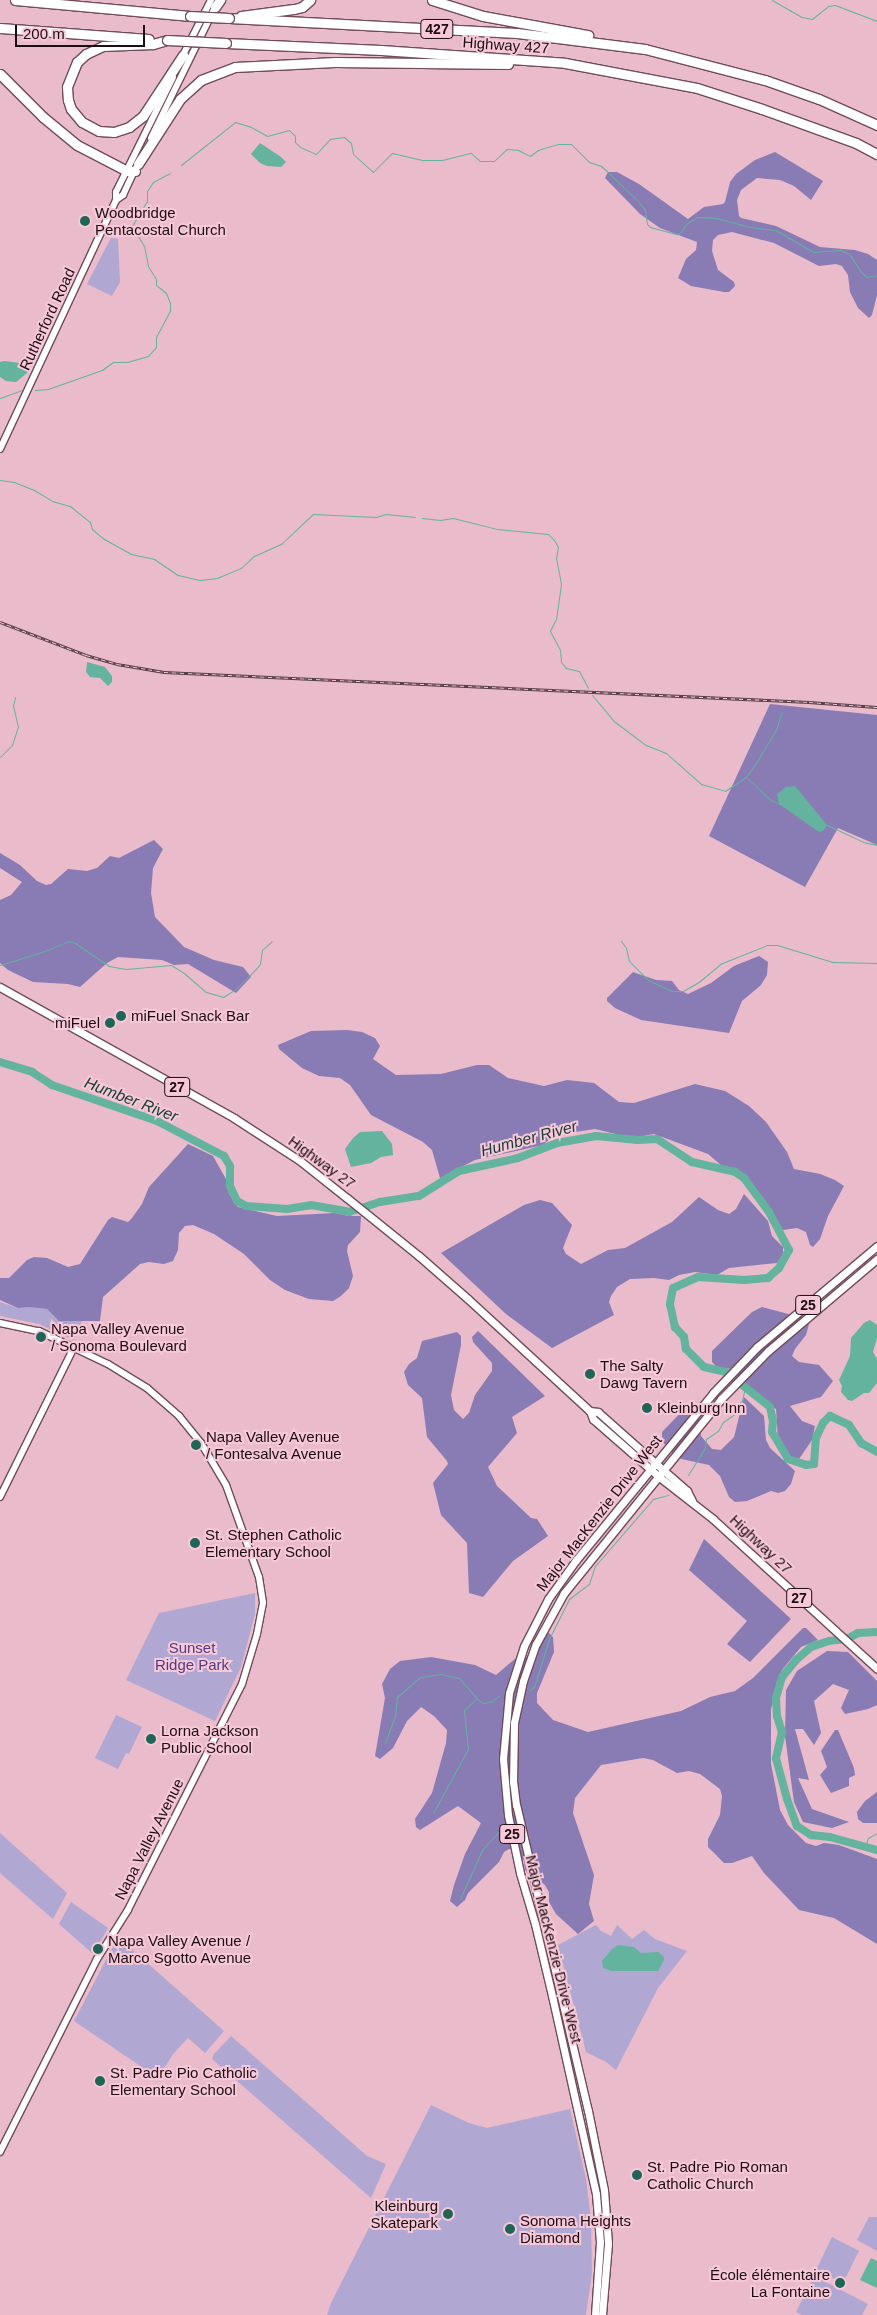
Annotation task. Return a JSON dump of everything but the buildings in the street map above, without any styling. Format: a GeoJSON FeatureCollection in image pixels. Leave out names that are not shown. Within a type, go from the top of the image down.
{"type":"FeatureCollection","features":[{"type":"Feature","properties":{"kind":"highway","name":"Highway 427"},"geometry":{"type":"LineString","coordinates":[[15,0],[190,16],[517,33],[645,49],[765,80],[819,99],[877,125]]}},
{"type":"Feature","properties":{"kind":"highway"},"geometry":{"type":"LineString","coordinates":[[228,18],[256,12],[294,10],[302,7],[310,0]]}},
{"type":"Feature","properties":{"kind":"highway"},"geometry":{"type":"LineString","coordinates":[[432,0],[483,16],[558,29],[645,49]]}},
{"type":"Feature","properties":{"kind":"highway","name":"Highway 427"},"geometry":{"type":"LineString","coordinates":[[0,28],[167,40],[400,51],[565,63],[697,88],[771,112],[856,143],[877,154]]}},
{"type":"Feature","properties":{"kind":"highway"},"geometry":{"type":"LineString","coordinates":[[167,40],[153,44],[102,46],[86,54],[77,62],[67,86],[71,110],[82,122],[100,132],[114,132],[129,127],[143,116],[183,55]]}},
{"type":"Feature","properties":{"kind":"highway"},"geometry":{"type":"LineString","coordinates":[[0,74],[54,128],[77,145],[133,168],[180,99],[201,80],[235,67],[343,62],[565,63]]}},
{"type":"Feature","properties":{"kind":"main road","name":"Highway 27"},"geometry":{"type":"LineString","coordinates":[[0,987],[235,1119],[299,1160],[420,1256],[590,1411],[593,1419],[650,1470],[681,1495],[692,1501],[877,1669]]}},
{"type":"Feature","properties":{"kind":"main road","name":"Major MacKenzie Drive West"},"geometry":{"type":"LineString","coordinates":[[595,2315],[600,2242],[596,2194],[538,1933],[514,1844],[505,1790],[504,1735],[509,1693],[524,1646],[539,1615],[562,1579],[675,1439],[739,1364],[877,1246]]}},
{"type":"Feature","properties":{"kind":"main road","name":"Major MacKenzie Drive West"},"geometry":{"type":"LineString","coordinates":[[602,2315],[608,2243],[604,2190],[588,2111],[516,1804],[513,1759],[514,1722],[528,1664],[554,1608],[578,1573],[747,1370],[877,1259]]}},
{"type":"Feature","properties":{"kind":"main road","name":"Highway 27"},"geometry":{"type":"LineString","coordinates":[[590,1411],[598,1412],[664,1470],[687,1491],[692,1501]]}},
{"type":"Feature","properties":{"kind":"street","name":"Rutherford Road"},"geometry":{"type":"LineString","coordinates":[[133,168],[183,55],[216,2]]}},
{"type":"Feature","properties":{"kind":"street","name":"Rutherford Road"},"geometry":{"type":"LineString","coordinates":[[0,449],[116,200],[116,192],[133,168],[216,2]]}},
{"type":"Feature","properties":{"kind":"street","name":"Napa Valley Avenue"},"geometry":{"type":"LineString","coordinates":[[0,1323],[30,1328],[108,1364],[147,1388],[179,1416],[202,1445],[222,1476],[236,1510],[261,1585],[263,1610],[249,1666],[242,1684],[128,1910],[97,1959],[0,2152]]}},
{"type":"Feature","properties":{"kind":"street"},"geometry":{"type":"LineString","coordinates":[[0,1497],[74,1347]]}},
{"type":"Feature","properties":{"kind":"green space"},"geometry":{"type":"Polygon","coordinates":[[[111,238],[118,239],[120,282],[112,296],[87,284],[111,238]]]}},
{"type":"Feature","properties":{"kind":"green space"},"geometry":{"type":"Polygon","coordinates":[[[0,1302],[18,1308],[47,1309],[59,1321],[82,1321],[74,1340],[39,1324],[0,1316],[0,1302]]]}},
{"type":"Feature","properties":{"kind":"green space","name":"Sunset Ridge Park"},"geometry":{"type":"Polygon","coordinates":[[[255,1593],[255,1614],[241,1667],[215,1721],[126,1680],[159,1613],[255,1593]]]}},
{"type":"Feature","properties":{"kind":"green space"},"geometry":{"type":"Polygon","coordinates":[[[116,1715],[142,1727],[129,1754],[126,1753],[118,1769],[95,1758],[116,1715]]]}},
{"type":"Feature","properties":{"kind":"green space"},"geometry":{"type":"Polygon","coordinates":[[[0,1833],[67,1893],[53,1919],[0,1873],[0,1833]]]}},
{"type":"Feature","properties":{"kind":"green space"},"geometry":{"type":"Polygon","coordinates":[[[71,1902],[108,1928],[93,1954],[59,1924],[71,1902]]]}},
{"type":"Feature","properties":{"kind":"green space"},"geometry":{"type":"Polygon","coordinates":[[[596,1925],[601,1931],[611,1936],[617,1925],[632,1939],[644,1930],[655,1939],[687,1951],[658,1988],[616,2070],[606,2062],[586,2052],[558,1945],[596,1925]]]}},
{"type":"Feature","properties":{"kind":"green space"},"geometry":{"type":"Polygon","coordinates":[[[118,1937],[224,2031],[205,2053],[188,2038],[173,2054],[158,2078],[74,2021],[118,1937]]]}},
{"type":"Feature","properties":{"kind":"green space"},"geometry":{"type":"Polygon","coordinates":[[[231,2036],[367,2156],[386,2164],[371,2198],[212,2059],[214,2054],[231,2036]]]}},
{"type":"Feature","properties":{"kind":"green space"},"geometry":{"type":"Polygon","coordinates":[[[431,2105],[469,2123],[487,2128],[570,2109],[586,2179],[591,2220],[592,2273],[586,2315],[327,2315],[331,2303],[431,2105]]]}},
{"type":"Feature","properties":{"kind":"green space"},"geometry":{"type":"Polygon","coordinates":[[[869,2217],[877,2217],[877,2251],[857,2240],[869,2217]]]}},
{"type":"Feature","properties":{"kind":"green space"},"geometry":{"type":"Polygon","coordinates":[[[832,2237],[859,2251],[843,2283],[816,2270],[832,2237]]]}},
{"type":"Feature","properties":{"kind":"green space"},"geometry":{"type":"Polygon","coordinates":[[[814,2276],[868,2304],[862,2315],[802,2315],[796,2312],[814,2276]]]}},
{"type":"Feature","properties":{"kind":"shaded area"},"geometry":{"type":"Polygon","coordinates":[[[260,143],[286,162],[281,167],[267,166],[260,163],[251,154],[260,143]]]}},
{"type":"Feature","properties":{"kind":"shaded area"},"geometry":{"type":"Polygon","coordinates":[[[775,152],[823,181],[811,200],[794,186],[780,180],[757,178],[741,190],[737,200],[739,216],[776,226],[820,247],[855,250],[868,254],[877,260],[877,295],[872,315],[869,318],[858,308],[850,292],[848,275],[842,266],[836,264],[819,266],[774,243],[732,232],[718,235],[713,240],[712,251],[718,270],[734,282],[735,286],[729,292],[724,292],[691,286],[678,278],[686,259],[696,250],[697,242],[660,228],[640,214],[605,178],[608,172],[617,172],[639,184],[688,219],[704,207],[723,204],[730,182],[736,174],[755,160],[775,152]]]}},
{"type":"Feature","properties":{"kind":"shaded area"},"geometry":{"type":"Polygon","coordinates":[[[0,362],[20,363],[28,370],[27,373],[16,382],[6,381],[0,377],[0,362]]]}},
{"type":"Feature","properties":{"kind":"shaded area"},"geometry":{"type":"Polygon","coordinates":[[[87,662],[105,667],[112,676],[112,682],[108,686],[100,678],[90,677],[86,672],[87,662]]]}},
{"type":"Feature","properties":{"kind":"shaded area"},"geometry":{"type":"Polygon","coordinates":[[[770,704],[877,715],[877,845],[838,828],[805,887],[709,836],[770,704]]]}},
{"type":"Feature","properties":{"kind":"shaded area"},"geometry":{"type":"Polygon","coordinates":[[[795,786],[827,825],[823,831],[819,832],[779,804],[777,794],[786,787],[795,786]]]}},
{"type":"Feature","properties":{"kind":"shaded area"},"geometry":{"type":"Polygon","coordinates":[[[154,840],[163,849],[153,868],[151,893],[155,917],[184,947],[214,960],[243,967],[251,977],[236,993],[188,964],[174,965],[162,960],[118,957],[107,963],[80,987],[68,984],[33,982],[8,970],[0,963],[0,900],[11,895],[22,882],[0,868],[0,853],[20,865],[37,881],[46,885],[51,884],[68,869],[87,871],[97,868],[110,856],[119,858],[154,840]]]}},
{"type":"Feature","properties":{"kind":"shaded area"},"geometry":{"type":"Polygon","coordinates":[[[759,956],[768,962],[767,975],[761,985],[742,1001],[729,1033],[641,1020],[615,1008],[607,1001],[607,998],[633,972],[656,980],[672,981],[679,990],[688,994],[711,983],[734,966],[759,956]]]}},
{"type":"Feature","properties":{"kind":"shaded area"},"geometry":{"type":"Polygon","coordinates":[[[347,1030],[362,1032],[375,1038],[380,1046],[373,1059],[396,1075],[441,1074],[477,1065],[489,1065],[508,1078],[544,1086],[567,1080],[594,1083],[619,1102],[634,1103],[695,1084],[725,1091],[749,1106],[766,1122],[787,1152],[794,1169],[820,1174],[844,1186],[828,1216],[820,1239],[813,1247],[810,1245],[806,1232],[797,1228],[783,1230],[765,1204],[735,1171],[721,1165],[708,1154],[654,1134],[632,1138],[595,1129],[562,1134],[552,1137],[543,1145],[475,1160],[440,1178],[432,1150],[423,1142],[371,1115],[350,1085],[340,1078],[319,1076],[302,1068],[279,1049],[278,1045],[311,1031],[347,1030]]]}},
{"type":"Feature","properties":{"kind":"shaded area"},"geometry":{"type":"Polygon","coordinates":[[[382,1131],[392,1144],[393,1155],[381,1157],[371,1163],[351,1167],[345,1149],[353,1138],[360,1132],[382,1131]]]}},
{"type":"Feature","properties":{"kind":"shaded area"},"geometry":{"type":"Polygon","coordinates":[[[188,1144],[213,1156],[227,1181],[229,1194],[238,1207],[277,1216],[335,1213],[361,1216],[360,1232],[348,1245],[347,1251],[353,1276],[349,1288],[333,1301],[309,1299],[285,1290],[270,1280],[244,1254],[214,1234],[193,1225],[185,1226],[179,1233],[178,1250],[173,1261],[164,1264],[149,1262],[140,1264],[103,1297],[100,1321],[59,1321],[47,1309],[18,1308],[0,1300],[0,1278],[9,1278],[27,1260],[34,1257],[47,1258],[68,1267],[80,1264],[108,1220],[112,1217],[128,1222],[142,1204],[149,1187],[188,1144]]]}},
{"type":"Feature","properties":{"kind":"shaded area"},"geometry":{"type":"Polygon","coordinates":[[[744,1194],[768,1221],[772,1236],[783,1247],[783,1256],[777,1263],[729,1268],[717,1275],[695,1272],[679,1275],[669,1280],[654,1278],[630,1279],[617,1287],[611,1296],[609,1302],[614,1315],[552,1348],[506,1314],[441,1253],[524,1205],[540,1200],[552,1203],[572,1225],[563,1248],[566,1254],[581,1264],[608,1250],[625,1248],[672,1222],[699,1197],[718,1210],[729,1214],[736,1209],[744,1194]]]}},
{"type":"Feature","properties":{"kind":"shaded area"},"geometry":{"type":"Polygon","coordinates":[[[762,1307],[792,1315],[800,1315],[806,1320],[809,1324],[806,1335],[792,1356],[799,1362],[819,1365],[833,1381],[821,1397],[790,1406],[802,1421],[815,1426],[812,1440],[799,1459],[793,1460],[783,1452],[778,1440],[776,1409],[761,1401],[739,1381],[735,1375],[736,1369],[718,1368],[712,1362],[712,1351],[752,1312],[762,1307]]]}},
{"type":"Feature","properties":{"kind":"shaded area"},"geometry":{"type":"Polygon","coordinates":[[[870,1320],[877,1325],[877,1338],[873,1352],[877,1359],[877,1383],[869,1393],[864,1393],[852,1401],[848,1400],[841,1392],[842,1386],[839,1380],[850,1356],[851,1338],[864,1323],[870,1320]]]}},
{"type":"Feature","properties":{"kind":"shaded area"},"geometry":{"type":"Polygon","coordinates":[[[478,1331],[545,1396],[512,1417],[517,1433],[488,1467],[497,1486],[531,1518],[537,1519],[548,1536],[513,1561],[483,1597],[469,1593],[467,1543],[441,1515],[433,1483],[448,1464],[427,1437],[422,1398],[408,1385],[404,1372],[409,1364],[417,1358],[422,1341],[457,1332],[461,1336],[461,1345],[451,1395],[454,1410],[463,1419],[469,1413],[475,1395],[492,1371],[492,1363],[473,1342],[472,1337],[478,1331]]]}},
{"type":"Feature","properties":{"kind":"shaded area"},"geometry":{"type":"Polygon","coordinates":[[[744,1397],[764,1416],[766,1440],[770,1448],[795,1471],[791,1484],[785,1491],[778,1493],[771,1491],[747,1501],[735,1502],[729,1497],[720,1476],[709,1465],[677,1458],[662,1441],[662,1432],[690,1403],[698,1415],[701,1436],[712,1449],[721,1450],[734,1437],[744,1397]]]}},
{"type":"Feature","properties":{"kind":"shaded area"},"geometry":{"type":"Polygon","coordinates":[[[704,1539],[791,1619],[750,1662],[727,1644],[747,1621],[689,1570],[704,1539]]]}},
{"type":"Feature","properties":{"kind":"shaded area"},"geometry":{"type":"Polygon","coordinates":[[[803,1628],[806,1628],[818,1640],[801,1647],[782,1670],[771,1709],[771,1764],[780,1810],[788,1825],[806,1843],[816,1846],[824,1843],[839,1845],[877,1859],[877,1944],[834,1918],[799,1910],[764,1873],[752,1856],[732,1863],[724,1863],[708,1847],[708,1839],[720,1815],[722,1796],[720,1789],[700,1774],[689,1771],[677,1773],[653,1760],[643,1758],[601,1765],[575,1798],[573,1813],[594,1875],[589,1904],[594,1921],[578,1934],[556,1914],[549,1902],[549,1892],[545,1885],[525,1870],[524,1861],[515,1850],[509,1849],[504,1852],[499,1862],[468,1893],[465,1900],[457,1907],[450,1901],[454,1885],[465,1854],[481,1823],[458,1806],[420,1830],[416,1827],[415,1819],[432,1793],[446,1743],[447,1730],[434,1716],[421,1707],[407,1721],[393,1748],[380,1759],[375,1756],[385,1698],[382,1684],[390,1669],[400,1661],[431,1657],[475,1665],[496,1675],[516,1658],[522,1659],[529,1656],[545,1633],[549,1633],[553,1637],[554,1652],[537,1693],[537,1703],[553,1720],[588,1732],[681,1711],[710,1697],[735,1691],[753,1678],[803,1628]]]}},
{"type":"Feature","properties":{"kind":"shaded area"},"geometry":{"type":"Polygon","coordinates":[[[827,1651],[848,1652],[877,1681],[877,1705],[868,1709],[845,1714],[841,1708],[849,1690],[833,1684],[814,1701],[821,1733],[814,1745],[803,1729],[795,1729],[809,1780],[798,1778],[812,1809],[849,1822],[832,1828],[803,1822],[794,1802],[785,1736],[786,1690],[797,1671],[827,1651]]]}},
{"type":"Feature","properties":{"kind":"shaded area"},"geometry":{"type":"Polygon","coordinates":[[[835,1730],[838,1730],[854,1768],[855,1775],[849,1778],[849,1786],[831,1793],[820,1775],[827,1767],[821,1751],[835,1730]]]}},
{"type":"Feature","properties":{"kind":"shaded area"},"geometry":{"type":"Polygon","coordinates":[[[877,1792],[877,1823],[863,1823],[858,1819],[857,1812],[865,1801],[877,1792]]]}},
{"type":"Feature","properties":{"kind":"shaded area"},"geometry":{"type":"Polygon","coordinates":[[[618,1945],[634,1947],[641,1953],[658,1952],[664,1957],[664,1960],[658,1971],[612,1971],[603,1968],[602,1961],[618,1945]]]}},
{"type":"Feature","properties":{"kind":"shaded area"},"geometry":{"type":"Polygon","coordinates":[[[871,2258],[877,2261],[877,2288],[860,2280],[871,2258]]]}},
{"type":"Feature","properties":{"kind":"waterway"},"geometry":{"type":"LineString","coordinates":[[772,0],[802,17],[812,19],[828,6],[835,5],[877,21]]}},
{"type":"Feature","properties":{"kind":"waterway"},"geometry":{"type":"LineString","coordinates":[[181,165],[235,122],[251,127],[267,136],[289,130],[295,136],[295,142],[300,147],[316,154],[330,139],[344,137],[351,143],[353,154],[373,172],[392,153],[423,160],[442,160],[471,153],[480,161],[494,161],[507,149],[518,150],[530,156],[538,150],[558,144],[571,144],[589,162],[601,166],[637,200],[645,210],[647,224],[650,227],[677,234],[681,232],[686,224],[697,217],[716,218],[750,227],[776,230],[813,252],[841,250],[850,255],[861,272],[867,277],[877,275]]}},
{"type":"Feature","properties":{"kind":"waterway"},"geometry":{"type":"LineString","coordinates":[[35,390],[48,389],[102,370],[113,362],[127,362],[148,356],[156,347],[156,337],[170,311],[170,303],[166,293],[156,285],[156,279],[148,266],[144,246],[132,226],[147,201],[147,191],[153,182],[170,173]]}},
{"type":"Feature","properties":{"kind":"waterway"},"geometry":{"type":"LineString","coordinates":[[0,398],[22,390]]}},
{"type":"Feature","properties":{"kind":"waterway"},"geometry":{"type":"LineString","coordinates":[[0,480],[14,482],[34,490],[52,501],[70,506],[90,522],[92,529],[104,539],[131,554],[154,559],[178,575],[200,580],[217,578],[241,568],[254,556],[281,544],[313,514],[376,517],[386,514],[415,517]]}},
{"type":"Feature","properties":{"kind":"waterway"},"geometry":{"type":"LineString","coordinates":[[422,518],[440,520],[453,518],[497,529],[548,534],[554,540],[558,547],[556,558],[561,584],[556,619],[550,631],[560,650],[561,662],[566,668],[579,671],[588,688]]}},
{"type":"Feature","properties":{"kind":"waterway"},"geometry":{"type":"LineString","coordinates":[[592,695],[615,722],[646,745],[666,753],[701,784],[725,791],[746,777],[776,730],[782,712]]}},
{"type":"Feature","properties":{"kind":"waterway"},"geometry":{"type":"LineString","coordinates":[[0,757],[12,745],[18,727],[13,706],[15,697]]}},
{"type":"Feature","properties":{"kind":"waterway"},"geometry":{"type":"LineString","coordinates":[[746,777],[771,800],[779,804]]}},
{"type":"Feature","properties":{"kind":"waterway"},"geometry":{"type":"LineString","coordinates":[[827,825],[863,842],[877,845]]}},
{"type":"Feature","properties":{"kind":"waterway"},"geometry":{"type":"LineString","coordinates":[[0,965],[42,952],[69,941],[109,966],[126,969],[171,965],[184,973],[206,992],[223,997],[236,989],[255,970],[260,964],[262,950],[272,941]]}},
{"type":"Feature","properties":{"kind":"waterway"},"geometry":{"type":"LineString","coordinates":[[621,941],[626,948],[629,961],[648,980],[672,991],[683,991],[700,981],[720,964],[767,945],[777,945],[833,962],[877,963]]}},
{"type":"Feature","properties":{"kind":"waterway","name":"Humber River"},"geometry":{"type":"LineString","coordinates":[[0,1062],[32,1072],[52,1085],[157,1121],[224,1156],[230,1166],[230,1186],[237,1201],[246,1206],[287,1209],[311,1205],[349,1212],[380,1202],[419,1196],[459,1171],[518,1158],[557,1143],[596,1136],[638,1140],[657,1139],[692,1162],[735,1172],[744,1178],[769,1212],[789,1250],[779,1268],[768,1278],[744,1280],[698,1277],[673,1288],[670,1304],[675,1327],[684,1337],[686,1349],[704,1367],[726,1372],[770,1407],[773,1421],[772,1432],[788,1459],[806,1465],[814,1464],[816,1438],[823,1423],[830,1416],[849,1425],[861,1443],[877,1452]]}},
{"type":"Feature","properties":{"kind":"waterway"},"geometry":{"type":"LineString","coordinates":[[688,1475],[705,1448],[706,1439],[718,1431],[723,1422],[735,1414],[736,1408],[742,1400],[745,1388]]}},
{"type":"Feature","properties":{"kind":"waterway"},"geometry":{"type":"LineString","coordinates":[[530,1690],[534,1687],[549,1639],[569,1599],[589,1584],[595,1566],[653,1499],[668,1495]]}},
{"type":"Feature","properties":{"kind":"waterway","name":"Humber River"},"geometry":{"type":"LineString","coordinates":[[877,1632],[858,1633],[847,1639],[829,1641],[811,1647],[796,1660],[782,1677],[776,1698],[777,1716],[782,1732],[776,1758],[787,1799],[797,1826],[811,1835],[830,1837],[877,1850]]}},
{"type":"Feature","properties":{"kind":"waterway"},"geometry":{"type":"LineString","coordinates":[[385,1743],[395,1716],[397,1697],[420,1677],[441,1674],[459,1678],[477,1699],[483,1703],[490,1702],[499,1696]]}},
{"type":"Feature","properties":{"kind":"waterway"},"geometry":{"type":"LineString","coordinates":[[433,1813],[468,1749],[464,1710],[476,1699]]}},
{"type":"Feature","properties":{"kind":"waterway"},"geometry":{"type":"LineString","coordinates":[[460,1899],[482,1850],[498,1832]]}},
{"type":"Feature","properties":{"kind":"waterway"},"geometry":{"type":"LineString","coordinates":[[865,1847],[868,1838],[877,1833]]}},
{"type":"Feature","properties":{"kind":"railway"},"geometry":{"type":"LineString","coordinates":[[0,622],[86,655],[117,664],[164,672],[809,702],[877,707]]}},
{"type":"Feature","properties":{"kind":"place","name":"Woodbridge Pentacostal Church"},"geometry":{"type":"Point","coordinates":[85,221]}},
{"type":"Feature","properties":{"kind":"place","name":"miFuel Snack Bar"},"geometry":{"type":"Point","coordinates":[121,1016]}},
{"type":"Feature","properties":{"kind":"place","name":"miFuel"},"geometry":{"type":"Point","coordinates":[110,1023]}},
{"type":"Feature","properties":{"kind":"place","name":"Napa Valley Avenue / Sonoma Boulevard"},"geometry":{"type":"Point","coordinates":[41,1337]}},
{"type":"Feature","properties":{"kind":"place","name":"The Salty Dawg Tavern"},"geometry":{"type":"Point","coordinates":[590,1374]}},
{"type":"Feature","properties":{"kind":"place","name":"Kleinburg Inn"},"geometry":{"type":"Point","coordinates":[647,1408]}},
{"type":"Feature","properties":{"kind":"place","name":"Napa Valley Avenue / Fontesalva Avenue"},"geometry":{"type":"Point","coordinates":[196,1445]}},
{"type":"Feature","properties":{"kind":"place","name":"St. Stephen Catholic Elementary School"},"geometry":{"type":"Point","coordinates":[195,1543]}},
{"type":"Feature","properties":{"kind":"place","name":"Lorna Jackson Public School"},"geometry":{"type":"Point","coordinates":[151,1739]}},
{"type":"Feature","properties":{"kind":"place","name":"Napa Valley Avenue / Marco Sgotto Avenue"},"geometry":{"type":"Point","coordinates":[98,1949]}},
{"type":"Feature","properties":{"kind":"place","name":"St. Padre Pio Catholic Elementary School"},"geometry":{"type":"Point","coordinates":[100,2081]}},
{"type":"Feature","properties":{"kind":"place","name":"St. Padre Pio Roman Catholic Church"},"geometry":{"type":"Point","coordinates":[637,2175]}},
{"type":"Feature","properties":{"kind":"place","name":"Kleinburg Skatepark"},"geometry":{"type":"Point","coordinates":[448,2214]}},
{"type":"Feature","properties":{"kind":"place","name":"Sonoma Heights Diamond"},"geometry":{"type":"Point","coordinates":[510,2229]}},
{"type":"Feature","properties":{"kind":"place","name":"École élémentaire La Fontaine"},"geometry":{"type":"Point","coordinates":[840,2283]}}]}
